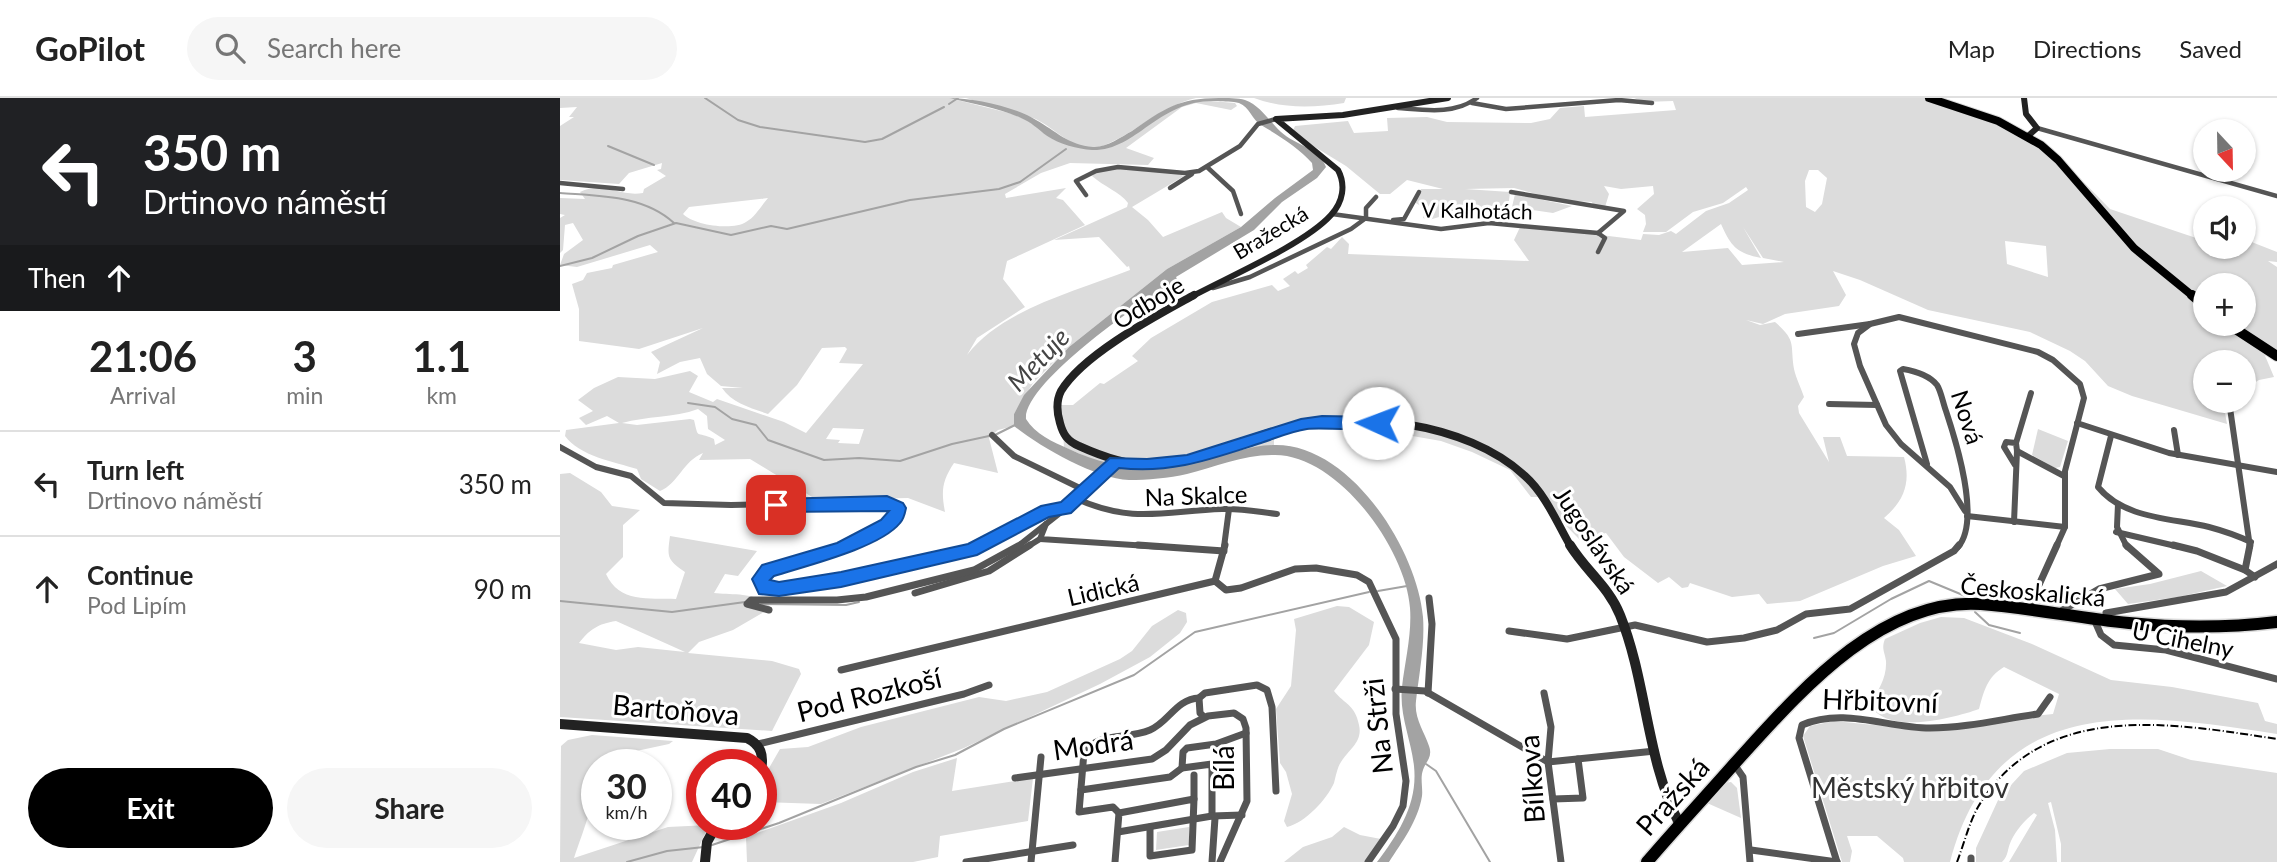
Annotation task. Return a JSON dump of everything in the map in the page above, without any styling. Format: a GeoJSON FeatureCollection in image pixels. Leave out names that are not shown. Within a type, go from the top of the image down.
{"type":"FeatureCollection","features":[{"type":"Feature","properties":{"kind":"main road"},"geometry":{"type":"LineString","coordinates":[[1929,98],[1998,121],[2028,136],[2055,157],[2134,248],[2193,296]]}},
{"type":"Feature","properties":{"kind":"main road"},"geometry":{"type":"LineString","coordinates":[[2246,336],[2277,356]]}},
{"type":"Feature","properties":{"kind":"main road","name":"Českoskalická"},"geometry":{"type":"LineString","coordinates":[[1734,764],[1800,692],[1854,646],[1887,625],[1922,611],[1955,604],[1978,604],[2094,619],[2197,628],[2277,622]]}},
{"type":"Feature","properties":{"kind":"main road","name":"Pražská"},"geometry":{"type":"LineString","coordinates":[[1647,862],[1734,764]]}},
{"type":"Feature","properties":{"kind":"street"},"geometry":{"type":"LineString","coordinates":[[1170,188],[1251,139],[1258,124],[1274,119],[1314,118],[1448,98]]}},
{"type":"Feature","properties":{"kind":"street"},"geometry":{"type":"LineString","coordinates":[[1472,103],[1477,98]]}},
{"type":"Feature","properties":{"kind":"street"},"geometry":{"type":"LineString","coordinates":[[2024,98],[2026,114],[2037,128],[2277,196]]}},
{"type":"Feature","properties":{"kind":"street"},"geometry":{"type":"LineString","coordinates":[[1389,107],[1446,108],[1472,103],[1506,108],[1619,100],[1652,103]]}},
{"type":"Feature","properties":{"kind":"street","name":"Bražecká"},"geometry":{"type":"LineString","coordinates":[[1223,280],[1309,233],[1332,214],[1344,188],[1336,165],[1289,134],[1274,119]]}},
{"type":"Feature","properties":{"kind":"street"},"geometry":{"type":"LineString","coordinates":[[2028,136],[2037,128]]}},
{"type":"Feature","properties":{"kind":"street"},"geometry":{"type":"LineString","coordinates":[[1087,195],[1076,181],[1104,167],[1192,174]]}},
{"type":"Feature","properties":{"kind":"street"},"geometry":{"type":"LineString","coordinates":[[1207,167],[1233,191],[1241,214]]}},
{"type":"Feature","properties":{"kind":"street"},"geometry":{"type":"LineString","coordinates":[[560,183],[623,189]]}},
{"type":"Feature","properties":{"kind":"street"},"geometry":{"type":"LineString","coordinates":[[1511,191],[1624,211],[1598,233],[1605,238],[1598,252]]}},
{"type":"Feature","properties":{"kind":"street"},"geometry":{"type":"LineString","coordinates":[[1388,221],[1404,219],[1419,192]]}},
{"type":"Feature","properties":{"kind":"street"},"geometry":{"type":"LineString","coordinates":[[1366,218],[1366,208],[1376,197]]}},
{"type":"Feature","properties":{"kind":"street","name":"V Kalhotách"},"geometry":{"type":"LineString","coordinates":[[1332,214],[1441,229],[1489,223],[1598,233]]}},
{"type":"Feature","properties":{"kind":"street","name":"Odboje"},"geometry":{"type":"LineString","coordinates":[[1208,289],[1250,277],[1323,244],[1366,218]]}},
{"type":"Feature","properties":{"kind":"street","name":"Odboje"},"geometry":{"type":"LineString","coordinates":[[1114,463],[1065,437],[1057,410],[1062,391],[1095,358],[1223,280]]}},
{"type":"Feature","properties":{"kind":"street"},"geometry":{"type":"LineString","coordinates":[[1798,334],[1812,334],[1843,325],[1870,324],[1899,317],[2038,352],[2067,372],[2083,391],[2084,398],[2064,475],[2065,527],[2027,610]]}},
{"type":"Feature","properties":{"kind":"street"},"geometry":{"type":"LineString","coordinates":[[1509,631],[1567,639],[1635,625],[1707,642],[1777,630],[1806,614],[1850,609],[1961,547],[1967,516],[1944,481],[1892,434],[1877,405],[1854,345],[1857,333],[1870,324]]}},
{"type":"Feature","properties":{"kind":"street","name":"Nová"},"geometry":{"type":"LineString","coordinates":[[1927,464],[1900,371],[1903,369],[1919,372],[1937,385],[1960,454],[1967,516]]}},
{"type":"Feature","properties":{"kind":"street"},"geometry":{"type":"LineString","coordinates":[[2014,522],[2016,447],[2031,393]]}},
{"type":"Feature","properties":{"kind":"street"},"geometry":{"type":"LineString","coordinates":[[1829,404],[1877,405]]}},
{"type":"Feature","properties":{"kind":"street"},"geometry":{"type":"LineString","coordinates":[[2231,413],[2251,542],[2245,569]]}},
{"type":"Feature","properties":{"kind":"street","name":"Jugoslávská"},"geometry":{"type":"LineString","coordinates":[[1114,463],[1147,465],[1187,461],[1301,425],[1322,422],[1378,423],[1440,432],[1473,443],[1525,476],[1555,514],[1571,548],[1608,590],[1625,627],[1655,751],[1673,813],[1679,823]]}},
{"type":"Feature","properties":{"kind":"street"},"geometry":{"type":"LineString","coordinates":[[2077,423],[2111,436],[2178,455],[2277,472]]}},
{"type":"Feature","properties":{"kind":"street"},"geometry":{"type":"LineString","coordinates":[[2174,430],[2178,455]]}},
{"type":"Feature","properties":{"kind":"street"},"geometry":{"type":"LineString","coordinates":[[992,435],[1014,456],[1086,491]]}},
{"type":"Feature","properties":{"kind":"street"},"geometry":{"type":"LineString","coordinates":[[2111,436],[2098,487],[2103,495],[2118,505],[2212,528],[2251,542]]}},
{"type":"Feature","properties":{"kind":"street"},"geometry":{"type":"LineString","coordinates":[[2015,465],[2004,447],[2006,442],[2064,475]]}},
{"type":"Feature","properties":{"kind":"street"},"geometry":{"type":"LineString","coordinates":[[560,447],[596,467],[631,476],[664,503],[744,505],[887,502],[898,508],[895,518],[887,525],[842,549],[768,570],[761,579],[765,588],[779,589],[841,579],[971,550],[1046,510],[1065,508]]}},
{"type":"Feature","properties":{"kind":"street"},"geometry":{"type":"LineString","coordinates":[[769,610],[747,604],[751,600],[839,601],[938,581],[1000,558],[1077,499],[1114,463]]}},
{"type":"Feature","properties":{"kind":"street","name":"Na Skalce"},"geometry":{"type":"LineString","coordinates":[[1077,499],[1134,517],[1229,509],[1277,514]]}},
{"type":"Feature","properties":{"kind":"street"},"geometry":{"type":"LineString","coordinates":[[2056,614],[2099,589],[2159,574],[2138,558],[2116,532],[2114,516],[2118,505]]}},
{"type":"Feature","properties":{"kind":"street"},"geometry":{"type":"LineString","coordinates":[[1215,581],[1224,551],[1229,509]]}},
{"type":"Feature","properties":{"kind":"street"},"geometry":{"type":"LineString","coordinates":[[1967,516],[2065,527]]}},
{"type":"Feature","properties":{"kind":"street"},"geometry":{"type":"LineString","coordinates":[[1040,539],[1046,524]]}},
{"type":"Feature","properties":{"kind":"street"},"geometry":{"type":"LineString","coordinates":[[2116,532],[2197,551],[2245,569],[2255,577]]}},
{"type":"Feature","properties":{"kind":"street"},"geometry":{"type":"LineString","coordinates":[[915,593],[980,575],[1040,539],[1224,551]]}},
{"type":"Feature","properties":{"kind":"street"},"geometry":{"type":"LineString","coordinates":[[2106,613],[2226,592],[2277,564]]}},
{"type":"Feature","properties":{"kind":"street","name":"Lidická"},"geometry":{"type":"LineString","coordinates":[[841,670],[1215,581],[1226,590],[1241,589],[1264,578],[1295,569],[1316,568],[1357,575],[1369,582]]}},
{"type":"Feature","properties":{"kind":"street","name":"Na Strži"},"geometry":{"type":"LineString","coordinates":[[1368,862],[1393,826],[1405,794],[1406,765],[1398,732],[1396,639],[1369,582]]}},
{"type":"Feature","properties":{"kind":"street"},"geometry":{"type":"LineString","coordinates":[[1427,692],[1432,624],[1429,598]]}},
{"type":"Feature","properties":{"kind":"street","name":"U Cihelny"},"geometry":{"type":"LineString","coordinates":[[2094,619],[2101,635],[2114,645],[2166,650],[2277,679]]}},
{"type":"Feature","properties":{"kind":"street","name":"Pod Rozkoší"},"geometry":{"type":"LineString","coordinates":[[758,744],[952,697],[989,685]]}},
{"type":"Feature","properties":{"kind":"street"},"geometry":{"type":"LineString","coordinates":[[1115,862],[1119,813],[1113,807],[1079,812],[1084,752],[1090,744],[1104,737],[1154,728],[1187,699],[1199,698],[1205,693],[1257,685],[1268,690],[1272,707],[1276,791]]}},
{"type":"Feature","properties":{"kind":"street"},"geometry":{"type":"LineString","coordinates":[[1398,689],[1427,692],[1548,762],[1655,751]]}},
{"type":"Feature","properties":{"kind":"street","name":"Bílkova"},"geometry":{"type":"LineString","coordinates":[[1544,694],[1551,727],[1548,762],[1562,862]]}},
{"type":"Feature","properties":{"kind":"street","name":"Hřbitovní"},"geometry":{"type":"LineString","coordinates":[[1837,862],[1799,738],[1802,725],[1824,716],[1842,716],[1902,727],[1984,722],[2038,714],[2050,697]]}},
{"type":"Feature","properties":{"kind":"street"},"geometry":{"type":"LineString","coordinates":[[1199,698],[1200,713],[1204,717]]}},
{"type":"Feature","properties":{"kind":"street","name":"Bílá"},"geometry":{"type":"LineString","coordinates":[[1204,717],[1234,713],[1242,719],[1246,733],[1247,801],[1220,862]]}},
{"type":"Feature","properties":{"kind":"street","name":"Modrá"},"geometry":{"type":"LineString","coordinates":[[1015,778],[1152,759],[1161,755],[1204,717]]}},
{"type":"Feature","properties":{"kind":"street","name":"Bartoňova"},"geometry":{"type":"LineString","coordinates":[[560,724],[739,737],[758,744],[760,749]]}},
{"type":"Feature","properties":{"kind":"street"},"geometry":{"type":"LineString","coordinates":[[1182,768],[1183,752],[1187,748],[1216,744],[1246,733]]}},
{"type":"Feature","properties":{"kind":"street"},"geometry":{"type":"LineString","coordinates":[[1031,862],[1041,757]]}},
{"type":"Feature","properties":{"kind":"street"},"geometry":{"type":"LineString","coordinates":[[1553,799],[1583,798],[1578,759]]}},
{"type":"Feature","properties":{"kind":"street"},"geometry":{"type":"LineString","coordinates":[[1082,790],[1170,777],[1182,768],[1212,764],[1212,862]]}},
{"type":"Feature","properties":{"kind":"street"},"geometry":{"type":"LineString","coordinates":[[1734,764],[1743,777],[1751,862]]}},
{"type":"Feature","properties":{"kind":"street"},"geometry":{"type":"LineString","coordinates":[[1150,827],[1150,856],[1192,850],[1194,775]]}},
{"type":"Feature","properties":{"kind":"street"},"geometry":{"type":"LineString","coordinates":[[1119,813],[1194,799]]}},
{"type":"Feature","properties":{"kind":"street"},"geometry":{"type":"LineString","coordinates":[[1118,832],[1193,819],[1242,815]]}},
{"type":"Feature","properties":{"kind":"street"},"geometry":{"type":"LineString","coordinates":[[705,862],[708,840]]}},
{"type":"Feature","properties":{"kind":"street"},"geometry":{"type":"LineString","coordinates":[[966,862],[1073,845]]}},
{"type":"Feature","properties":{"kind":"street"},"geometry":{"type":"LineString","coordinates":[[1751,850],[1837,862]]}},
{"type":"Feature","properties":{"kind":"green space"},"geometry":{"type":"Polygon","coordinates":[[[560,98],[949,98],[1013,114],[1033,123],[1047,136],[1062,143],[1103,149],[1124,140],[1167,110],[1184,103],[1199,100],[1235,103],[1237,106],[1231,110],[1196,103],[1182,107],[1126,148],[1154,158],[1148,165],[1070,163],[1041,173],[1005,194],[1006,198],[1066,188],[1056,198],[1063,200],[1085,225],[1007,261],[1003,279],[1025,307],[977,338],[967,355],[982,339],[1020,313],[1130,270],[1099,237],[1054,240],[1127,207],[1125,199],[1092,176],[1098,172],[1136,168],[1184,176],[1132,207],[1163,237],[1222,212],[1226,218],[1241,227],[1167,269],[1069,347],[1033,383],[1014,414],[1014,426],[998,430],[989,438],[998,473],[954,463],[944,486],[945,512],[908,498],[817,500],[750,459],[699,460],[703,453],[690,461],[672,483],[660,491],[641,479],[637,469],[608,461],[571,443],[565,436],[566,430],[619,423],[607,416],[586,425],[579,418],[593,411],[578,400],[594,388],[618,377],[655,379],[690,371],[698,376],[689,392],[713,402],[717,399],[784,422],[806,433],[863,364],[839,363],[847,349],[845,347],[822,348],[797,385],[768,414],[731,398],[722,388],[743,388],[721,386],[707,374],[700,358],[680,362],[657,374],[660,362],[651,352],[703,328],[639,349],[579,341],[579,309],[572,284],[583,280],[587,273],[612,268],[613,265],[658,252],[650,245],[577,267],[560,265],[564,254],[583,240],[573,223],[565,225],[563,250],[560,253],[560,218],[565,215],[560,214],[560,198],[585,199],[580,192],[597,188],[643,193],[644,189],[666,176],[657,170],[661,169],[662,163],[629,173],[619,184],[560,180],[560,126],[574,117],[569,117],[577,107],[560,108],[560,98]],[[768,198],[689,207],[683,214],[704,224],[740,225],[752,217],[768,198]],[[698,409],[622,423],[637,425],[690,419],[694,420],[698,433],[714,439],[715,445],[725,440],[708,429],[707,416],[698,409]],[[833,428],[826,439],[840,440],[838,443],[859,444],[864,429],[833,428]]]}},
{"type":"Feature","properties":{"kind":"green space"},"geometry":{"type":"Polygon","coordinates":[[[966,98],[1196,98],[1171,107],[1117,139],[1095,148],[1076,144],[1033,118],[966,98]]]}},
{"type":"Feature","properties":{"kind":"green space"},"geometry":{"type":"Polygon","coordinates":[[[1254,98],[1346,98],[1344,103],[1310,107],[1287,106],[1254,98]]]}},
{"type":"Feature","properties":{"kind":"green space"},"geometry":{"type":"Polygon","coordinates":[[[1634,98],[1924,98],[2021,134],[2052,157],[2110,225],[2193,298],[2193,336],[2241,336],[2263,351],[2274,377],[2256,382],[2256,350],[2193,350],[2193,413],[2225,413],[2227,424],[2132,396],[2108,386],[2085,361],[2030,332],[1928,310],[1833,271],[1846,295],[1839,306],[1785,314],[1763,324],[1746,320],[1760,325],[1775,322],[1790,339],[1794,369],[1804,397],[1798,406],[1799,413],[1829,462],[1823,437],[1840,437],[1847,456],[1904,457],[1907,475],[1904,491],[1897,505],[1884,518],[1899,530],[1916,556],[1883,566],[1800,601],[1767,604],[1759,594],[1732,597],[1690,583],[1688,587],[1682,588],[1669,577],[1658,583],[1624,557],[1606,533],[1580,540],[1538,497],[1531,497],[1510,470],[1441,441],[1401,434],[1326,427],[1279,433],[1274,436],[1274,445],[1195,463],[1154,469],[1114,466],[1064,447],[1061,405],[1073,405],[1100,383],[1104,384],[1138,361],[1132,356],[1151,338],[1212,302],[1272,285],[1278,291],[1290,286],[1283,279],[1295,271],[1298,274],[1308,268],[1306,265],[1327,247],[1331,249],[1342,237],[1349,244],[1348,254],[1529,261],[1514,240],[1521,225],[1641,240],[1643,234],[1659,235],[1671,231],[1676,234],[1706,211],[1729,203],[1748,190],[1746,187],[1723,203],[1693,212],[1666,232],[1643,232],[1645,215],[1637,209],[1654,194],[1653,186],[1621,189],[1604,186],[1609,194],[1605,207],[1593,205],[1592,202],[1558,200],[1514,188],[1465,189],[1510,192],[1508,210],[1481,212],[1474,219],[1467,221],[1457,219],[1456,211],[1441,211],[1439,217],[1429,220],[1423,218],[1426,209],[1414,202],[1421,189],[1443,189],[1407,180],[1390,194],[1380,194],[1346,166],[1292,133],[1295,126],[1348,121],[1354,133],[1388,131],[1387,118],[1427,117],[1447,122],[1531,123],[1550,119],[1560,108],[1584,106],[1585,117],[1676,110],[1673,101],[1644,102],[1634,98]],[[1809,170],[1805,181],[1806,207],[1815,212],[1822,204],[1827,178],[1818,170],[1809,170]],[[1721,224],[1682,252],[1728,248],[1742,265],[1784,262],[1763,258],[1743,227],[1761,258],[1740,251],[1731,243],[1721,224]],[[2005,241],[2007,264],[2048,277],[2046,246],[2005,241]]]}},
{"type":"Feature","properties":{"kind":"green space"},"geometry":{"type":"Polygon","coordinates":[[[2059,157],[2110,209],[2193,237],[2193,259],[2256,259],[2256,244],[2277,252],[2277,262],[2268,261],[2277,267],[2277,353],[2251,336],[2256,336],[2256,273],[2193,273],[2193,292],[2138,248],[2059,157]]]}},
{"type":"Feature","properties":{"kind":"green space"},"geometry":{"type":"Polygon","coordinates":[[[1515,194],[1572,206],[1553,213],[1512,207],[1515,194]]]}},
{"type":"Feature","properties":{"kind":"green space"},"geometry":{"type":"Polygon","coordinates":[[[2038,429],[2068,441],[2060,467],[2055,468],[2032,455],[2038,429]]]}},
{"type":"Feature","properties":{"kind":"green space"},"geometry":{"type":"Polygon","coordinates":[[[570,473],[601,492],[612,506],[640,510],[623,525],[623,557],[606,574],[619,590],[627,594],[645,598],[676,599],[685,572],[670,557],[670,536],[757,551],[738,576],[725,574],[714,593],[753,597],[771,608],[733,630],[699,642],[688,653],[772,661],[799,669],[801,674],[772,731],[560,717],[560,474],[570,473]],[[616,621],[595,628],[579,643],[616,650],[638,647],[685,652],[616,621]]]}},
{"type":"Feature","properties":{"kind":"green space"},"geometry":{"type":"Polygon","coordinates":[[[2201,571],[2227,586],[2128,604],[2115,589],[2150,584],[2201,571]]]}},
{"type":"Feature","properties":{"kind":"green space"},"geometry":{"type":"Polygon","coordinates":[[[1337,606],[1349,607],[1374,622],[1369,645],[1334,691],[1355,713],[1359,736],[1340,764],[1334,783],[1315,810],[1301,821],[1287,827],[1284,821],[1292,794],[1286,772],[1280,763],[1276,709],[1291,686],[1296,630],[1294,619],[1337,606]]]}},
{"type":"Feature","properties":{"kind":"green space"},"geometry":{"type":"Polygon","coordinates":[[[1178,610],[1186,613],[1187,622],[1180,633],[1150,657],[1100,684],[964,748],[821,804],[777,803],[777,754],[780,749],[808,747],[861,727],[979,697],[1006,701],[1047,692],[1120,659],[1132,651],[1152,626],[1178,610]]]}},
{"type":"Feature","properties":{"kind":"green space","name":"Městský hřbitov"},"geometry":{"type":"Polygon","coordinates":[[[1941,617],[1964,618],[2032,644],[2111,680],[2172,687],[2258,703],[2265,721],[2277,724],[2277,734],[2174,721],[2125,720],[2079,726],[2037,741],[2001,767],[1971,807],[1950,862],[1904,862],[1903,858],[1877,836],[1847,836],[1852,851],[1850,862],[1842,862],[1803,736],[1810,726],[1834,721],[1914,729],[2053,714],[2059,694],[2004,667],[1990,680],[1979,709],[1954,717],[1921,722],[1890,720],[1878,714],[1870,704],[1885,673],[1885,639],[1941,617]]]}},
{"type":"Feature","properties":{"kind":"green space"},"geometry":{"type":"Polygon","coordinates":[[[592,735],[673,741],[646,749],[581,749],[581,838],[574,858],[629,840],[672,840],[672,827],[686,826],[686,840],[702,840],[692,862],[560,862],[561,746],[568,740],[592,735]]]}},
{"type":"Feature","properties":{"kind":"green space"},"geometry":{"type":"Polygon","coordinates":[[[2110,749],[2158,749],[2191,760],[2277,773],[2277,862],[2061,862],[2061,844],[2051,802],[2048,803],[2055,830],[2057,862],[2009,862],[2037,815],[2034,813],[2015,833],[2002,862],[1976,862],[1976,848],[1999,798],[2024,771],[2067,753],[2110,749]]]}},
{"type":"Feature","properties":{"kind":"green space"},"geometry":{"type":"Polygon","coordinates":[[[957,758],[952,791],[1033,778],[1028,821],[940,836],[938,857],[913,862],[747,862],[746,840],[777,840],[777,826],[841,803],[913,772],[957,758]]]}},
{"type":"Feature","properties":{"kind":"green space"},"geometry":{"type":"Polygon","coordinates":[[[1731,782],[1737,788],[1741,818],[1707,803],[1723,783],[1731,782]]]}},
{"type":"Feature","properties":{"kind":"green space"},"geometry":{"type":"Polygon","coordinates":[[[1189,827],[1189,845],[1156,850],[1157,832],[1189,827]]]}},
{"type":"Feature","properties":{"kind":"green space"},"geometry":{"type":"Polygon","coordinates":[[[1344,827],[1360,835],[1381,839],[1364,862],[1284,862],[1303,847],[1332,837],[1344,827]]]}},
{"type":"Feature","properties":{"kind":"shaded area"},"geometry":{"type":"Polygon","coordinates":[[[949,98],[1006,107],[1028,115],[1069,140],[1093,147],[1113,142],[1172,106],[1193,100],[1242,99],[1256,106],[1281,132],[1323,161],[1326,167],[1317,178],[1282,202],[1254,230],[1176,277],[1178,281],[1140,304],[1089,342],[1044,384],[1030,403],[1026,419],[1039,433],[1069,449],[1103,462],[1137,467],[1190,463],[1266,445],[1303,449],[1329,462],[1353,481],[1375,505],[1408,561],[1418,590],[1423,628],[1416,707],[1430,753],[1422,773],[1422,796],[1417,814],[1389,862],[1377,862],[1405,817],[1413,793],[1414,766],[1402,697],[1410,608],[1406,584],[1396,559],[1365,509],[1322,471],[1299,459],[1264,455],[1180,475],[1129,480],[1085,468],[1038,443],[1014,426],[1014,414],[1024,395],[1069,347],[1167,269],[1241,227],[1313,170],[1312,163],[1295,147],[1258,123],[1246,107],[1237,102],[1197,102],[1164,115],[1123,142],[1092,150],[1057,141],[1013,115],[949,98]]]}},
{"type":"Feature","properties":{"kind":"waterway"},"geometry":{"type":"LineString","coordinates":[[705,98],[738,120],[760,127],[865,142],[882,139],[944,107]]}},
{"type":"Feature","properties":{"kind":"waterway"},"geometry":{"type":"LineString","coordinates":[[949,104],[958,98]]}},
{"type":"Feature","properties":{"kind":"waterway"},"geometry":{"type":"LineString","coordinates":[[608,146],[654,165]]}},
{"type":"Feature","properties":{"kind":"waterway"},"geometry":{"type":"LineString","coordinates":[[560,266],[592,258],[638,236],[676,223],[731,235],[771,226],[787,229],[910,200],[999,189],[1020,182],[1066,149]]}},
{"type":"Feature","properties":{"kind":"waterway"},"geometry":{"type":"LineString","coordinates":[[560,193],[605,196],[635,202],[649,207],[674,223]]}},
{"type":"Feature","properties":{"kind":"waterway"},"geometry":{"type":"LineString","coordinates":[[688,403],[715,407],[732,419],[756,425],[768,440],[824,460],[859,458],[900,461],[952,444],[989,436]]}},
{"type":"Feature","properties":{"kind":"waterway"},"geometry":{"type":"LineString","coordinates":[[995,435],[1015,425]]}},
{"type":"Feature","properties":{"kind":"waterway"},"geometry":{"type":"LineString","coordinates":[[1814,638],[1834,633],[1891,599],[1929,581],[1970,598]]}},
{"type":"Feature","properties":{"kind":"waterway"},"geometry":{"type":"LineString","coordinates":[[1378,591],[1407,586]]}},
{"type":"Feature","properties":{"kind":"waterway"},"geometry":{"type":"LineString","coordinates":[[712,845],[779,823],[916,767],[955,755],[1004,729],[1134,675],[1195,632],[1369,592]]}},
{"type":"Feature","properties":{"kind":"waterway"},"geometry":{"type":"LineString","coordinates":[[560,601],[672,612],[745,602]]}},
{"type":"Feature","properties":{"kind":"waterway"},"geometry":{"type":"LineString","coordinates":[[761,604],[846,605],[859,602]]}},
{"type":"Feature","properties":{"kind":"waterway"},"geometry":{"type":"LineString","coordinates":[[1975,612],[1989,625],[2020,633]]}},
{"type":"Feature","properties":{"kind":"waterway"},"geometry":{"type":"LineString","coordinates":[[1426,764],[1436,771],[1490,862]]}},
{"type":"Feature","properties":{"kind":"waterway"},"geometry":{"type":"LineString","coordinates":[[627,862],[667,851],[704,847]]}},
{"type":"Feature","properties":{"kind":"railway"},"geometry":{"type":"LineString","coordinates":[[1957,862],[1978,807],[2005,772],[2037,749],[2073,734],[2112,726],[2153,725],[2277,739]]}},
{"type":"Feature","properties":{"kind":"route"},"geometry":{"type":"LineString","coordinates":[[776,505],[887,502],[898,508],[895,518],[887,525],[842,549],[768,570],[761,579],[761,584],[765,588],[779,589],[841,579],[971,550],[1046,510],[1065,508],[1116,462],[1147,465],[1187,461],[1301,425],[1322,422],[1378,423]]}},
{"type":"Feature","properties":{"kind":"water label","name":"Metuje"},"geometry":{"type":"Point","coordinates":[1038,359]}}]}
